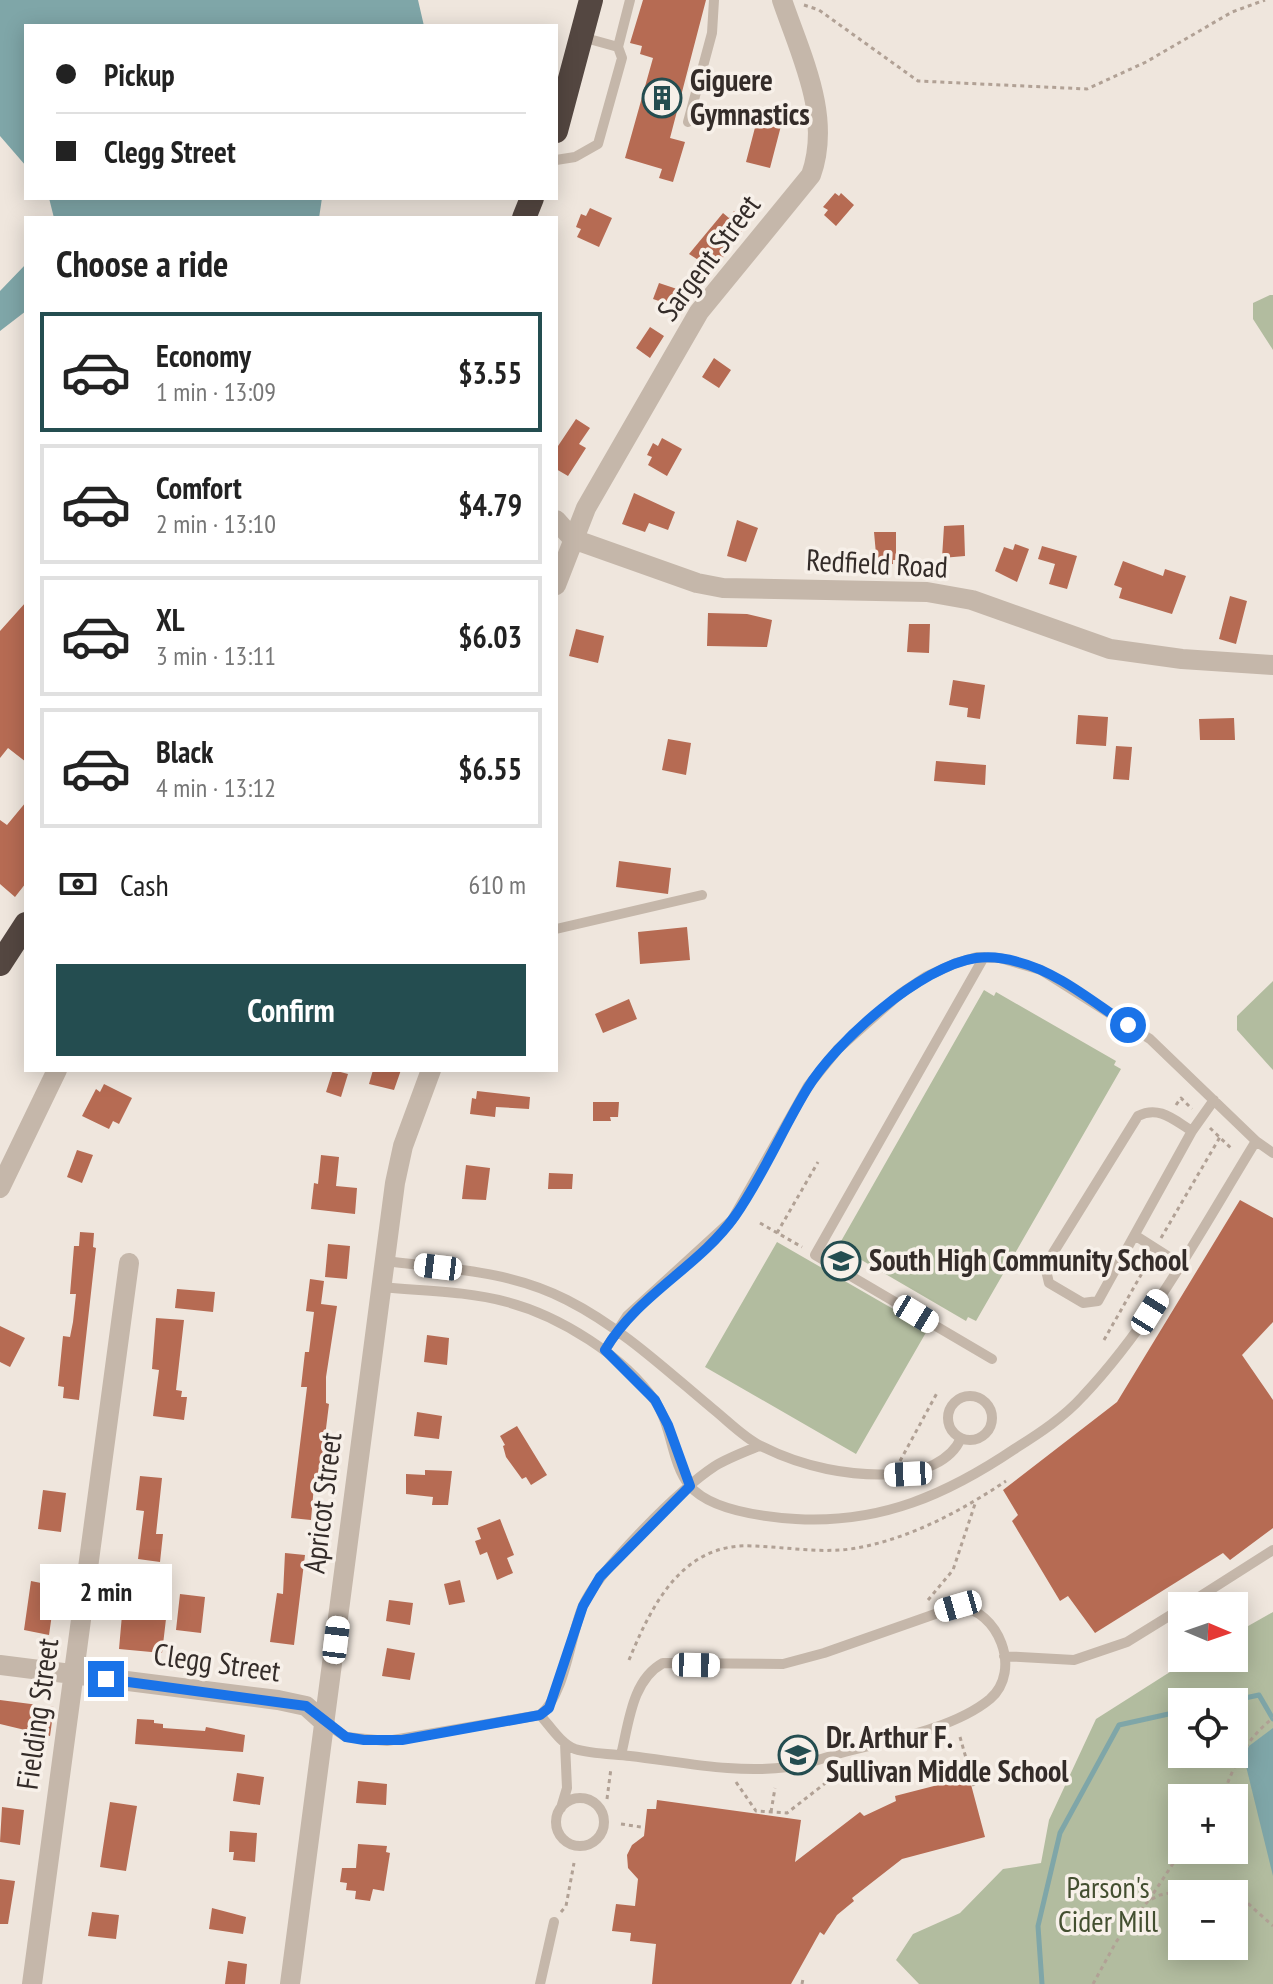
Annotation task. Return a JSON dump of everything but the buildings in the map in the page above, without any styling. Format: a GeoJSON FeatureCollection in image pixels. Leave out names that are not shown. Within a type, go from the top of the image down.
{"type":"FeatureCollection","features":[{"type":"Feature","properties":{"kind":"highway"},"geometry":{"type":"LineString","coordinates":[[558,123],[591,0]]}},
{"type":"Feature","properties":{"kind":"highway"},"geometry":{"type":"LineString","coordinates":[[4,947],[24,926]]}},
{"type":"Feature","properties":{"kind":"street","name":"Sargent Street"},"geometry":{"type":"LineString","coordinates":[[558,580],[592,498],[699,312],[811,175],[818,149],[819,120],[791,2]]}},
{"type":"Feature","properties":{"kind":"street"},"geometry":{"type":"LineString","coordinates":[[558,522],[573,539]]}},
{"type":"Feature","properties":{"kind":"street","name":"Redfield Road"},"geometry":{"type":"LineString","coordinates":[[573,539],[697,583],[723,588],[938,593],[984,604],[1110,649],[1182,659],[1273,665]]}},
{"type":"Feature","properties":{"kind":"street"},"geometry":{"type":"LineString","coordinates":[[0,1188],[56,1072]]}},
{"type":"Feature","properties":{"kind":"street","name":"Apricot Street"},"geometry":{"type":"LineString","coordinates":[[290,1984],[400,1158],[430,1076]]}},
{"type":"Feature","properties":{"kind":"street","name":"Fielding Street"},"geometry":{"type":"LineString","coordinates":[[32,1984],[129,1263]]}},
{"type":"Feature","properties":{"kind":"street","name":"Clegg Street"},"geometry":{"type":"LineString","coordinates":[[0,1665],[278,1700],[306,1706],[325,1723]]}},
{"type":"Feature","properties":{"kind":"lane"},"geometry":{"type":"LineString","coordinates":[[558,160],[575,157],[598,144],[622,58],[618,47],[630,0]]}},
{"type":"Feature","properties":{"kind":"lane"},"geometry":{"type":"LineString","coordinates":[[688,122],[712,33],[714,0]]}},
{"type":"Feature","properties":{"kind":"lane"},"geometry":{"type":"LineString","coordinates":[[581,37],[618,47]]}},
{"type":"Feature","properties":{"kind":"lane"},"geometry":{"type":"LineString","coordinates":[[558,929],[702,895]]}},
{"type":"Feature","properties":{"kind":"lane"},"geometry":{"type":"LineString","coordinates":[[984,957],[815,1255],[992,1359]]}},
{"type":"Feature","properties":{"kind":"lane"},"geometry":{"type":"LineString","coordinates":[[605,1350],[616,1330],[643,1300],[732,1220],[808,1086],[838,1049],[900,994],[927,976],[956,963],[984,957],[1020,962],[1041,970],[1150,1039],[1256,1141],[1273,1153]]}},
{"type":"Feature","properties":{"kind":"lane"},"geometry":{"type":"LineString","coordinates":[[1192,1131],[1160,1112],[1149,1111],[1138,1116],[1045,1266],[1049,1283],[1083,1303],[1098,1301],[1192,1131],[1214,1100]]}},
{"type":"Feature","properties":{"kind":"lane"},"geometry":{"type":"LineString","coordinates":[[381,1287],[507,1302],[541,1315],[605,1350],[655,1400],[668,1425],[690,1486],[725,1508],[800,1519],[838,1519],[875,1514],[922,1501],[969,1480],[1049,1426],[1082,1397],[1150,1312],[1256,1141]]}},
{"type":"Feature","properties":{"kind":"lane"},"geometry":{"type":"LineString","coordinates":[[1136,1236],[1180,1264]]}},
{"type":"Feature","properties":{"kind":"lane"},"geometry":{"type":"LineString","coordinates":[[385,1261],[480,1270],[518,1279],[568,1300],[616,1330],[759,1446],[818,1467],[862,1476],[908,1474],[934,1465],[957,1449],[961,1438]]}},
{"type":"Feature","properties":{"kind":"lane"},"geometry":{"type":"LineString","coordinates":[[964,1396],[979,1397],[990,1407],[990,1428],[979,1438],[961,1438],[949,1425],[948,1411],[964,1396]]}},
{"type":"Feature","properties":{"kind":"lane"},"geometry":{"type":"LineString","coordinates":[[325,1723],[346,1737],[387,1741],[540,1715],[553,1700],[583,1606],[600,1577],[690,1486],[716,1466],[759,1446]]}},
{"type":"Feature","properties":{"kind":"lane"},"geometry":{"type":"LineString","coordinates":[[1207,1592],[1273,1550]]}},
{"type":"Feature","properties":{"kind":"lane"},"geometry":{"type":"LineString","coordinates":[[540,1715],[565,1743],[575,1749],[621,1755],[727,1768],[789,1767],[907,1736],[972,1711],[992,1697],[1004,1679],[1000,1640],[988,1620],[972,1608],[958,1606],[824,1653],[783,1664],[663,1663],[650,1670],[640,1682],[621,1755]]}},
{"type":"Feature","properties":{"kind":"lane"},"geometry":{"type":"LineString","coordinates":[[1004,1656],[1074,1660],[1127,1642],[1168,1616]]}},
{"type":"Feature","properties":{"kind":"lane"},"geometry":{"type":"LineString","coordinates":[[561,1808],[574,1799],[590,1800],[604,1817],[602,1833],[583,1846],[562,1837],[556,1822],[567,1788],[565,1743]]}},
{"type":"Feature","properties":{"kind":"lane"},"geometry":{"type":"LineString","coordinates":[[540,1984],[554,1922]]}},
{"type":"Feature","properties":{"kind":"path"},"geometry":{"type":"LineString","coordinates":[[791,2],[819,10],[918,81],[1087,89],[1146,62],[1232,12],[1265,0]]}},
{"type":"Feature","properties":{"kind":"path"},"geometry":{"type":"LineString","coordinates":[[1173,1109],[1181,1098],[1192,1109]]}},
{"type":"Feature","properties":{"kind":"path"},"geometry":{"type":"LineString","coordinates":[[1208,1126],[1233,1150]]}},
{"type":"Feature","properties":{"kind":"path"},"geometry":{"type":"LineString","coordinates":[[1160,1239],[1220,1137]]}},
{"type":"Feature","properties":{"kind":"path"},"geometry":{"type":"LineString","coordinates":[[777,1233],[818,1162]]}},
{"type":"Feature","properties":{"kind":"path"},"geometry":{"type":"LineString","coordinates":[[760,1223],[802,1247]]}},
{"type":"Feature","properties":{"kind":"path"},"geometry":{"type":"LineString","coordinates":[[1104,1340],[1150,1259]]}},
{"type":"Feature","properties":{"kind":"path"},"geometry":{"type":"LineString","coordinates":[[898,1464],[937,1393]]}},
{"type":"Feature","properties":{"kind":"path"},"geometry":{"type":"LineString","coordinates":[[629,1660],[657,1597],[678,1573],[718,1550],[749,1545],[855,1549],[960,1512],[1006,1481]]}},
{"type":"Feature","properties":{"kind":"path"},"geometry":{"type":"LineString","coordinates":[[926,1603],[953,1570],[976,1501]]}},
{"type":"Feature","properties":{"kind":"path"},"geometry":{"type":"LineString","coordinates":[[1227,1784],[1238,1755],[1252,1735],[1271,1719]]}},
{"type":"Feature","properties":{"kind":"path"},"geometry":{"type":"LineString","coordinates":[[960,1737],[974,1786]]}},
{"type":"Feature","properties":{"kind":"path"},"geometry":{"type":"LineString","coordinates":[[607,1799],[611,1768]]}},
{"type":"Feature","properties":{"kind":"path"},"geometry":{"type":"LineString","coordinates":[[736,1782],[756,1811],[787,1813],[832,1778]]}},
{"type":"Feature","properties":{"kind":"path"},"geometry":{"type":"LineString","coordinates":[[771,1812],[775,1788]]}},
{"type":"Feature","properties":{"kind":"path"},"geometry":{"type":"LineString","coordinates":[[621,1824],[641,1827]]}},
{"type":"Feature","properties":{"kind":"path"},"geometry":{"type":"LineString","coordinates":[[554,1922],[566,1906],[574,1863]]}},
{"type":"Feature","properties":{"kind":"path"},"geometry":{"type":"LineString","coordinates":[[1093,1984],[1116,1942],[1173,1864]]}},
{"type":"Feature","properties":{"kind":"path"},"geometry":{"type":"LineString","coordinates":[[1148,1901],[1160,1895],[1203,1886],[1232,1889],[1273,1926]]}},
{"type":"Feature","properties":{"kind":"green space"},"geometry":{"type":"Polygon","coordinates":[[[1273,295],[1273,350],[1253,319],[1253,303],[1273,295]]]}},
{"type":"Feature","properties":{"kind":"green space"},"geometry":{"type":"Polygon","coordinates":[[[1273,981],[1273,1070],[1237,1030],[1237,1016],[1273,981]]]}},
{"type":"Feature","properties":{"kind":"green space"},"geometry":{"type":"Polygon","coordinates":[[[984,990],[994,996],[996,992],[1116,1061],[1114,1065],[1121,1069],[976,1321],[968,1317],[966,1321],[846,1251],[848,1248],[840,1243],[984,990]]]}},
{"type":"Feature","properties":{"kind":"green space"},"geometry":{"type":"Polygon","coordinates":[[[777,1242],[928,1329],[856,1454],[705,1367],[777,1242]]]}},
{"type":"Feature","properties":{"kind":"green space","name":"Parson's Cider Mill"},"geometry":{"type":"Polygon","coordinates":[[[1273,1612],[1273,1984],[919,1984],[896,1960],[913,1934],[960,1913],[1003,1869],[1041,1863],[1049,1820],[1096,1719],[1170,1672],[1248,1672],[1248,1626],[1273,1612]]]}},
{"type":"Feature","properties":{"kind":"water"},"geometry":{"type":"Polygon","coordinates":[[[0,0],[418,0],[424,24],[24,24],[24,164],[0,136],[0,0]]]}},
{"type":"Feature","properties":{"kind":"water"},"geometry":{"type":"Polygon","coordinates":[[[50,200],[322,200],[319,216],[54,216],[50,200]]]}},
{"type":"Feature","properties":{"kind":"water"},"geometry":{"type":"Polygon","coordinates":[[[24,266],[24,313],[0,331],[0,291],[24,266]]]}},
{"type":"Feature","properties":{"kind":"water"},"geometry":{"type":"Polygon","coordinates":[[[1273,1728],[1273,1876],[1246,1768],[1249,1746],[1273,1728]]]}},
{"type":"Feature","properties":{"kind":"waterway"},"geometry":{"type":"LineString","coordinates":[[1248,1697],[1259,1695],[1273,1719]]}},
{"type":"Feature","properties":{"kind":"waterway"},"geometry":{"type":"LineString","coordinates":[[1042,1984],[1038,1926],[1060,1833],[1119,1725],[1168,1714]]}},
{"type":"Feature","properties":{"kind":"place","name":"Giguere Gymnastics"},"geometry":{"type":"Point","coordinates":[662,98]}},
{"type":"Feature","properties":{"kind":"place","name":"South High Community School"},"geometry":{"type":"Point","coordinates":[841,1261]}},
{"type":"Feature","properties":{"kind":"place","name":"Dr. Arthur F. Sullivan Middle School"},"geometry":{"type":"Point","coordinates":[798,1755]}},
{"type":"Feature","properties":{"kind":"route"},"geometry":{"type":"LineString","coordinates":[[106,1679],[306,1706],[346,1737],[364,1740],[402,1740],[540,1715],[549,1708],[561,1680],[583,1606],[600,1577],[690,1486],[679,1463],[668,1425],[655,1400],[605,1350],[627,1316],[732,1220],[808,1086],[838,1049],[900,994],[927,976],[977,957],[1020,962],[1041,970],[1128,1025]]}}]}
